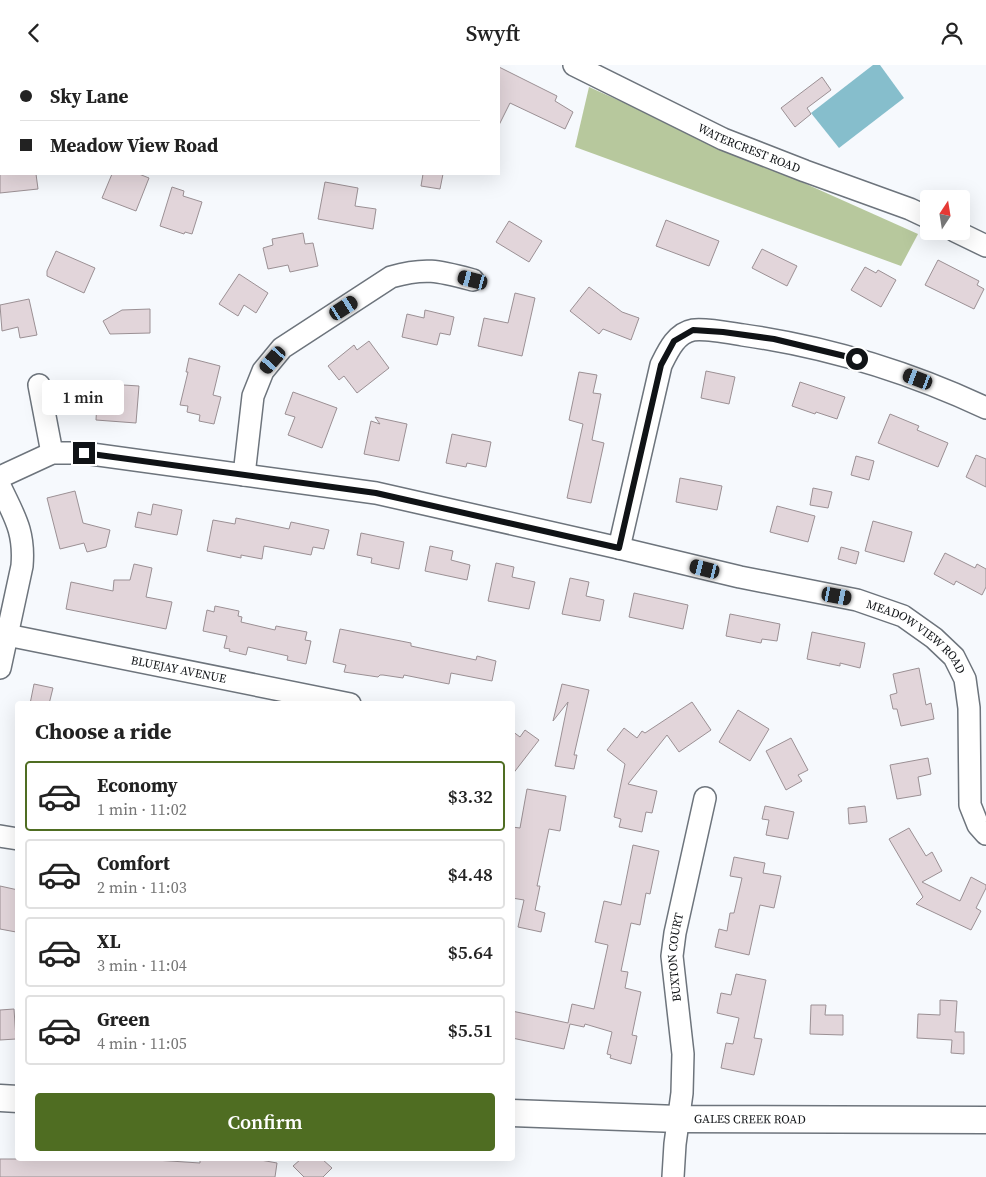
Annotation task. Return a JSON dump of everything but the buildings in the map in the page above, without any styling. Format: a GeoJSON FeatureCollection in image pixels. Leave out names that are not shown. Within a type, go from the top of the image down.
{"type":"FeatureCollection","features":[{"type":"Feature","properties":{"kind":"main road"},"geometry":{"type":"LineString","coordinates":[[0,1098],[15,1099]]}},
{"type":"Feature","properties":{"kind":"main road","name":"GALES CREEK ROAD"},"geometry":{"type":"LineString","coordinates":[[515,1113],[678,1119],[986,1120]]}},
{"type":"Feature","properties":{"kind":"street","name":"WATERCREST ROAD"},"geometry":{"type":"LineString","coordinates":[[574,65],[723,139],[920,214]]}},
{"type":"Feature","properties":{"kind":"street"},"geometry":{"type":"LineString","coordinates":[[970,238],[986,246]]}},
{"type":"Feature","properties":{"kind":"street"},"geometry":{"type":"LineString","coordinates":[[244,475],[253,396],[263,371],[282,348],[391,277],[409,272],[432,270],[473,280]]}},
{"type":"Feature","properties":{"kind":"street"},"geometry":{"type":"LineString","coordinates":[[619,548],[661,365],[674,341],[693,330],[774,339],[843,355],[900,373],[953,393],[986,409]]}},
{"type":"Feature","properties":{"kind":"street"},"geometry":{"type":"LineString","coordinates":[[39,385],[52,453]]}},
{"type":"Feature","properties":{"kind":"street","name":"MEADOW VIEW ROAD"},"geometry":{"type":"LineString","coordinates":[[0,477],[52,453],[84,453],[376,493],[740,577],[857,600],[903,616],[934,638],[954,657],[965,679],[969,708],[970,805],[978,825],[986,834]]}},
{"type":"Feature","properties":{"kind":"street"},"geometry":{"type":"LineString","coordinates":[[0,486],[21,531],[24,550],[0,668]]}},
{"type":"Feature","properties":{"kind":"street","name":"BLUEJAY AVENUE"},"geometry":{"type":"LineString","coordinates":[[7,635],[335,701]]}},
{"type":"Feature","properties":{"kind":"street","name":"BUXTON COURT"},"geometry":{"type":"LineString","coordinates":[[673,1177],[675,1144],[682,1093],[683,1054],[672,956],[675,933],[705,798]]}},
{"type":"Feature","properties":{"kind":"street"},"geometry":{"type":"LineString","coordinates":[[0,836],[15,838]]}},
{"type":"Feature","properties":{"kind":"green space"},"geometry":{"type":"Polygon","coordinates":[[[589,87],[918,234],[901,266],[575,147],[589,87]]]}},
{"type":"Feature","properties":{"kind":"water"},"geometry":{"type":"Polygon","coordinates":[[[873,65],[880,65],[904,98],[839,148],[811,113],[873,65]]]}},
{"type":"Feature","properties":{"kind":"route"},"geometry":{"type":"LineString","coordinates":[[84,453],[376,493],[619,548],[661,365],[674,341],[693,330],[723,332],[774,339],[857,359]]}}]}
